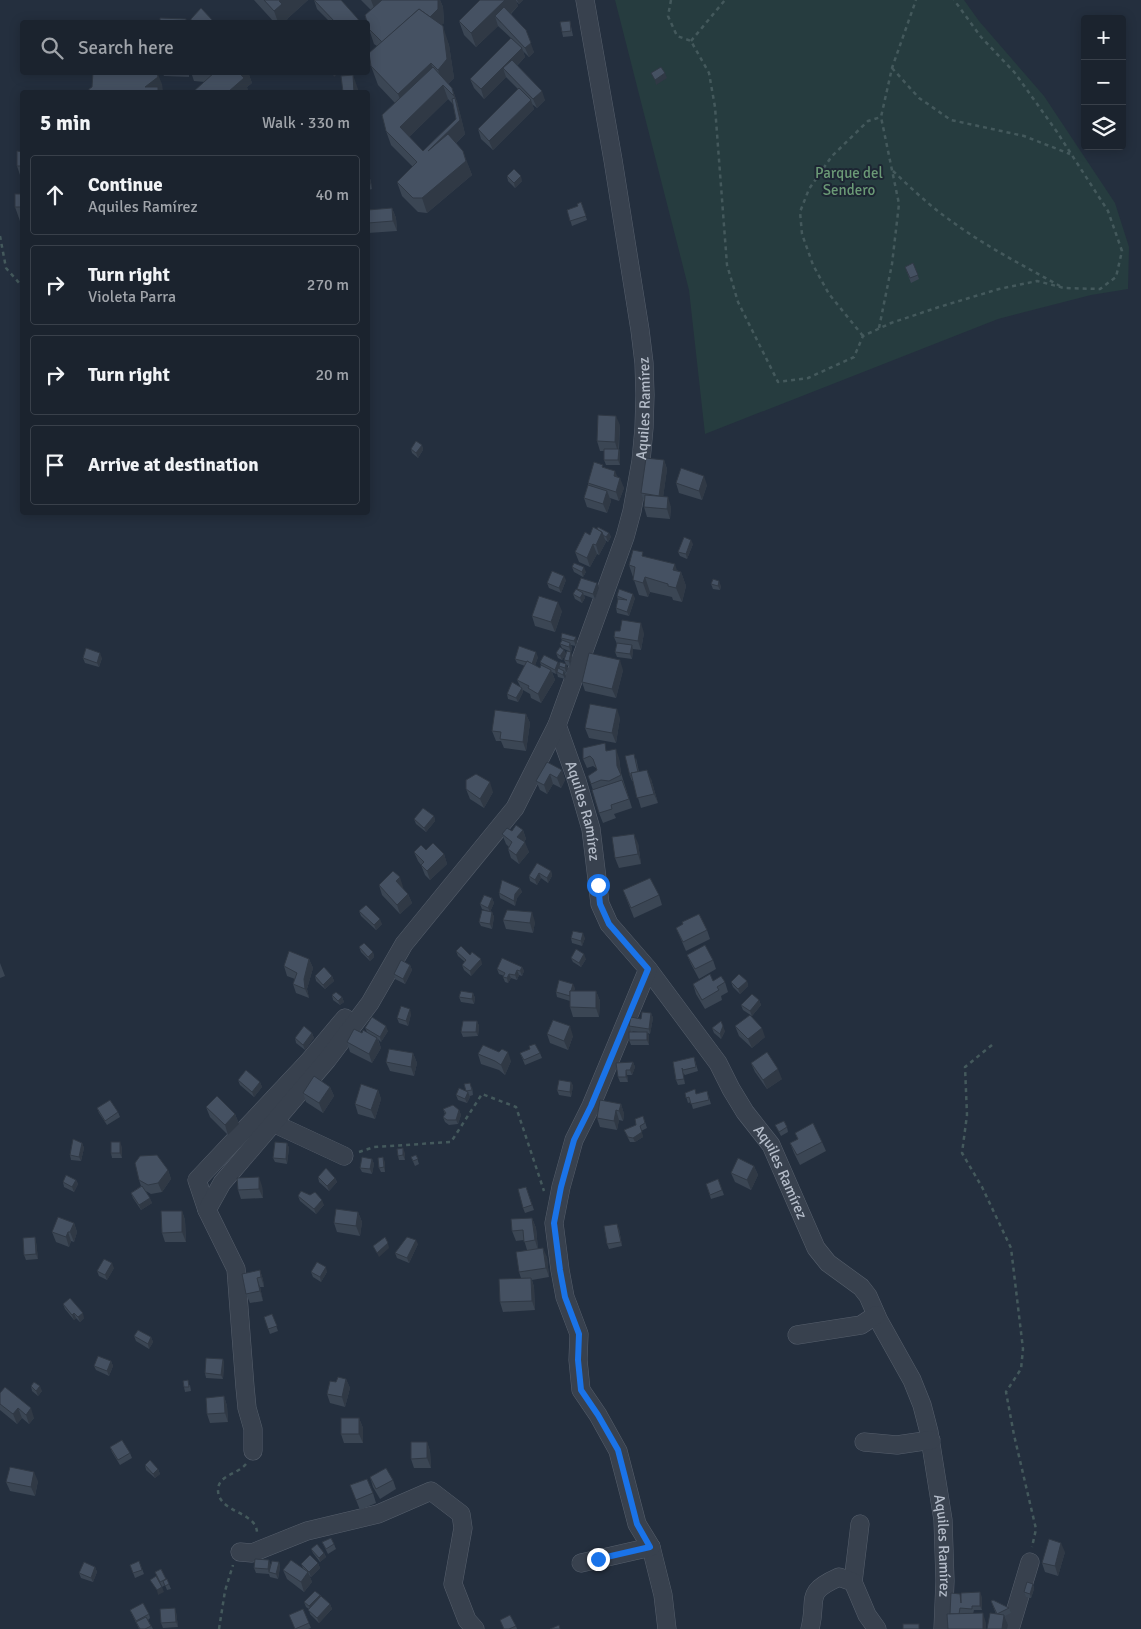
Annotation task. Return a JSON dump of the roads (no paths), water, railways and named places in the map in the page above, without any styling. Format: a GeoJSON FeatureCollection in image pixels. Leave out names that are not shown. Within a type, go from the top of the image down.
{"type":"FeatureCollection","features":[{"type":"Feature","properties":{"kind":"street","name":"Aquiles Ramírez"},"geometry":{"type":"LineString","coordinates":[[585,0],[640,330],[645,395],[644,428],[637,486],[625,536],[557,725],[577,781],[591,829],[600,904],[604,915],[614,932],[648,969],[718,1063],[744,1112],[771,1145],[816,1248],[828,1263],[861,1287],[868,1296],[894,1351],[912,1380],[922,1405],[931,1440],[943,1520],[944,1629]]}},
{"type":"Feature","properties":{"kind":"street"},"geometry":{"type":"LineString","coordinates":[[207,1210],[222,1182],[327,1060],[370,1003],[404,944],[515,808],[557,725]]}},
{"type":"Feature","properties":{"kind":"street"},"geometry":{"type":"LineString","coordinates":[[253,1451],[253,1429],[247,1408],[236,1269],[207,1210],[197,1180],[308,1062],[397,956]]}},
{"type":"Feature","properties":{"kind":"street"},"geometry":{"type":"LineString","coordinates":[[648,969],[591,1106],[574,1140],[561,1187],[554,1223],[565,1297],[579,1334],[578,1360],[581,1390],[618,1450],[637,1524],[650,1547],[663,1595],[667,1629]]}},
{"type":"Feature","properties":{"kind":"street"},"geometry":{"type":"LineString","coordinates":[[273,1123],[344,1156]]}},
{"type":"Feature","properties":{"kind":"street"},"geometry":{"type":"LineString","coordinates":[[797,1336],[861,1325],[876,1315]]}},
{"type":"Feature","properties":{"kind":"street"},"geometry":{"type":"LineString","coordinates":[[864,1442],[897,1446],[931,1440]]}},
{"type":"Feature","properties":{"kind":"street"},"geometry":{"type":"LineString","coordinates":[[240,1552],[252,1553],[307,1531],[378,1514],[431,1491],[461,1514],[463,1528],[453,1584],[466,1620],[475,1629]]}},
{"type":"Feature","properties":{"kind":"street"},"geometry":{"type":"LineString","coordinates":[[860,1524],[853,1582],[867,1615],[876,1629]]}},
{"type":"Feature","properties":{"kind":"street"},"geometry":{"type":"LineString","coordinates":[[581,1563],[650,1547]]}},
{"type":"Feature","properties":{"kind":"street"},"geometry":{"type":"LineString","coordinates":[[1010,1629],[1030,1562]]}},
{"type":"Feature","properties":{"kind":"street"},"geometry":{"type":"LineString","coordinates":[[810,1629],[814,1595],[822,1585],[839,1577],[853,1582]]}},
{"type":"Feature","properties":{"kind":"park label","name":"Parque del Sendero"},"geometry":{"type":"Point","coordinates":[849,182]}}]}
